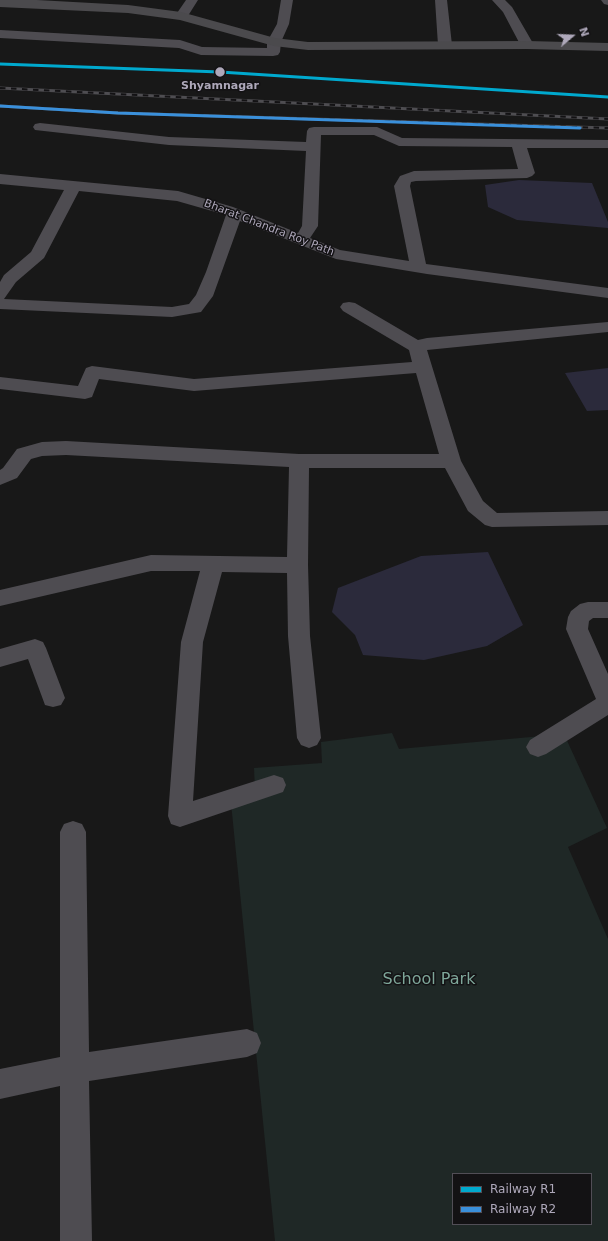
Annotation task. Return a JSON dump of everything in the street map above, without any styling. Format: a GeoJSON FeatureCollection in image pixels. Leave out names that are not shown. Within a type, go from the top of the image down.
{"type":"FeatureCollection","features":[{"type":"Feature","properties":{"kind":"main road"},"geometry":{"type":"LineString","coordinates":[[0,3],[24,1],[73,3],[181,16],[274,42],[316,46],[527,45],[608,47]]}},
{"type":"Feature","properties":{"kind":"street"},"geometry":{"type":"LineString","coordinates":[[181,16],[192,0]]}},
{"type":"Feature","properties":{"kind":"street"},"geometry":{"type":"LineString","coordinates":[[0,34],[180,44],[201,51],[272,52],[274,42],[283,24],[287,0]]}},
{"type":"Feature","properties":{"kind":"street"},"geometry":{"type":"LineString","coordinates":[[441,0],[445,46]]}},
{"type":"Feature","properties":{"kind":"street"},"geometry":{"type":"LineString","coordinates":[[498,0],[508,10],[527,45]]}},
{"type":"Feature","properties":{"kind":"street"},"geometry":{"type":"LineString","coordinates":[[40,127],[170,141],[314,147]]}},
{"type":"Feature","properties":{"kind":"street"},"geometry":{"type":"LineString","coordinates":[[301,240],[310,226],[314,131],[377,131],[399,142],[608,144]]}},
{"type":"Feature","properties":{"kind":"street"},"geometry":{"type":"LineString","coordinates":[[418,268],[402,186],[405,178],[414,176],[527,173],[518,143]]}},
{"type":"Feature","properties":{"kind":"street","name":"Bharat Chandra Roy Path"},"geometry":{"type":"LineString","coordinates":[[0,179],[178,196],[227,210],[336,254],[418,268],[608,292]]}},
{"type":"Feature","properties":{"kind":"street"},"geometry":{"type":"LineString","coordinates":[[0,295],[10,279],[38,255],[74,186]]}},
{"type":"Feature","properties":{"kind":"street"},"geometry":{"type":"LineString","coordinates":[[0,304],[172,312],[195,308],[204,296],[214,272],[234,214]]}},
{"type":"Feature","properties":{"kind":"street"},"geometry":{"type":"LineString","coordinates":[[349,306],[417,347],[451,461],[476,506],[492,520],[608,518]]}},
{"type":"Feature","properties":{"kind":"street"},"geometry":{"type":"LineString","coordinates":[[417,347],[427,342],[608,327]]}},
{"type":"Feature","properties":{"kind":"street"},"geometry":{"type":"LineString","coordinates":[[0,382],[85,392],[92,372],[194,385],[423,367]]}},
{"type":"Feature","properties":{"kind":"street"},"geometry":{"type":"LineString","coordinates":[[0,478],[10,473],[24,454],[42,449],[66,448],[300,461],[451,461]]}},
{"type":"Feature","properties":{"kind":"street"},"geometry":{"type":"LineString","coordinates":[[300,461],[298,566],[299,636],[309,738]]}},
{"type":"Feature","properties":{"kind":"street"},"geometry":{"type":"LineString","coordinates":[[0,598],[151,564],[298,566]]}},
{"type":"Feature","properties":{"kind":"street"},"geometry":{"type":"LineString","coordinates":[[213,564],[192,642],[180,816],[274,785]]}},
{"type":"Feature","properties":{"kind":"street"},"geometry":{"type":"LineString","coordinates":[[538,747],[608,701],[577,630],[579,617],[588,610],[608,610]]}},
{"type":"Feature","properties":{"kind":"street"},"geometry":{"type":"LineString","coordinates":[[0,658],[35,648],[53,698]]}},
{"type":"Feature","properties":{"kind":"street"},"geometry":{"type":"LineString","coordinates":[[73,832],[76,1241]]}},
{"type":"Feature","properties":{"kind":"street"},"geometry":{"type":"LineString","coordinates":[[0,1084],[75,1069],[247,1043]]}},
{"type":"Feature","properties":{"kind":"green space","name":"School Park"},"geometry":{"type":"Polygon","coordinates":[[[392,733],[399,749],[564,734],[607,828],[568,847],[608,939],[608,1241],[275,1241],[231,803],[255,790],[254,768],[322,763],[321,742],[392,733]]]}},
{"type":"Feature","properties":{"kind":"shaded area"},"geometry":{"type":"Polygon","coordinates":[[[519,180],[592,183],[608,222],[608,228],[517,220],[488,207],[485,185],[519,180]]]}},
{"type":"Feature","properties":{"kind":"shaded area"},"geometry":{"type":"Polygon","coordinates":[[[608,368],[608,410],[587,411],[565,373],[608,368]]]}},
{"type":"Feature","properties":{"kind":"shaded area"},"geometry":{"type":"Polygon","coordinates":[[[488,552],[523,625],[487,646],[424,660],[363,655],[355,635],[332,612],[338,588],[421,556],[488,552]]]}},
{"type":"Feature","properties":{"kind":"railway"},"geometry":{"type":"LineString","coordinates":[[0,88],[608,119]]}},
{"type":"Feature","properties":{"kind":"railway"},"geometry":{"type":"LineString","coordinates":[[0,106],[118,113],[608,128]]}},
{"type":"Feature","properties":{"kind":"rail line","name":"R1"},"geometry":{"type":"LineString","coordinates":[[0,64],[220,72],[608,97]]}},
{"type":"Feature","properties":{"kind":"rail line","name":"R2"},"geometry":{"type":"LineString","coordinates":[[0,106],[118,113],[580,128]]}},
{"type":"Feature","properties":{"kind":"place","name":"Shyamnagar"},"geometry":{"type":"Point","coordinates":[220,72]}}]}
